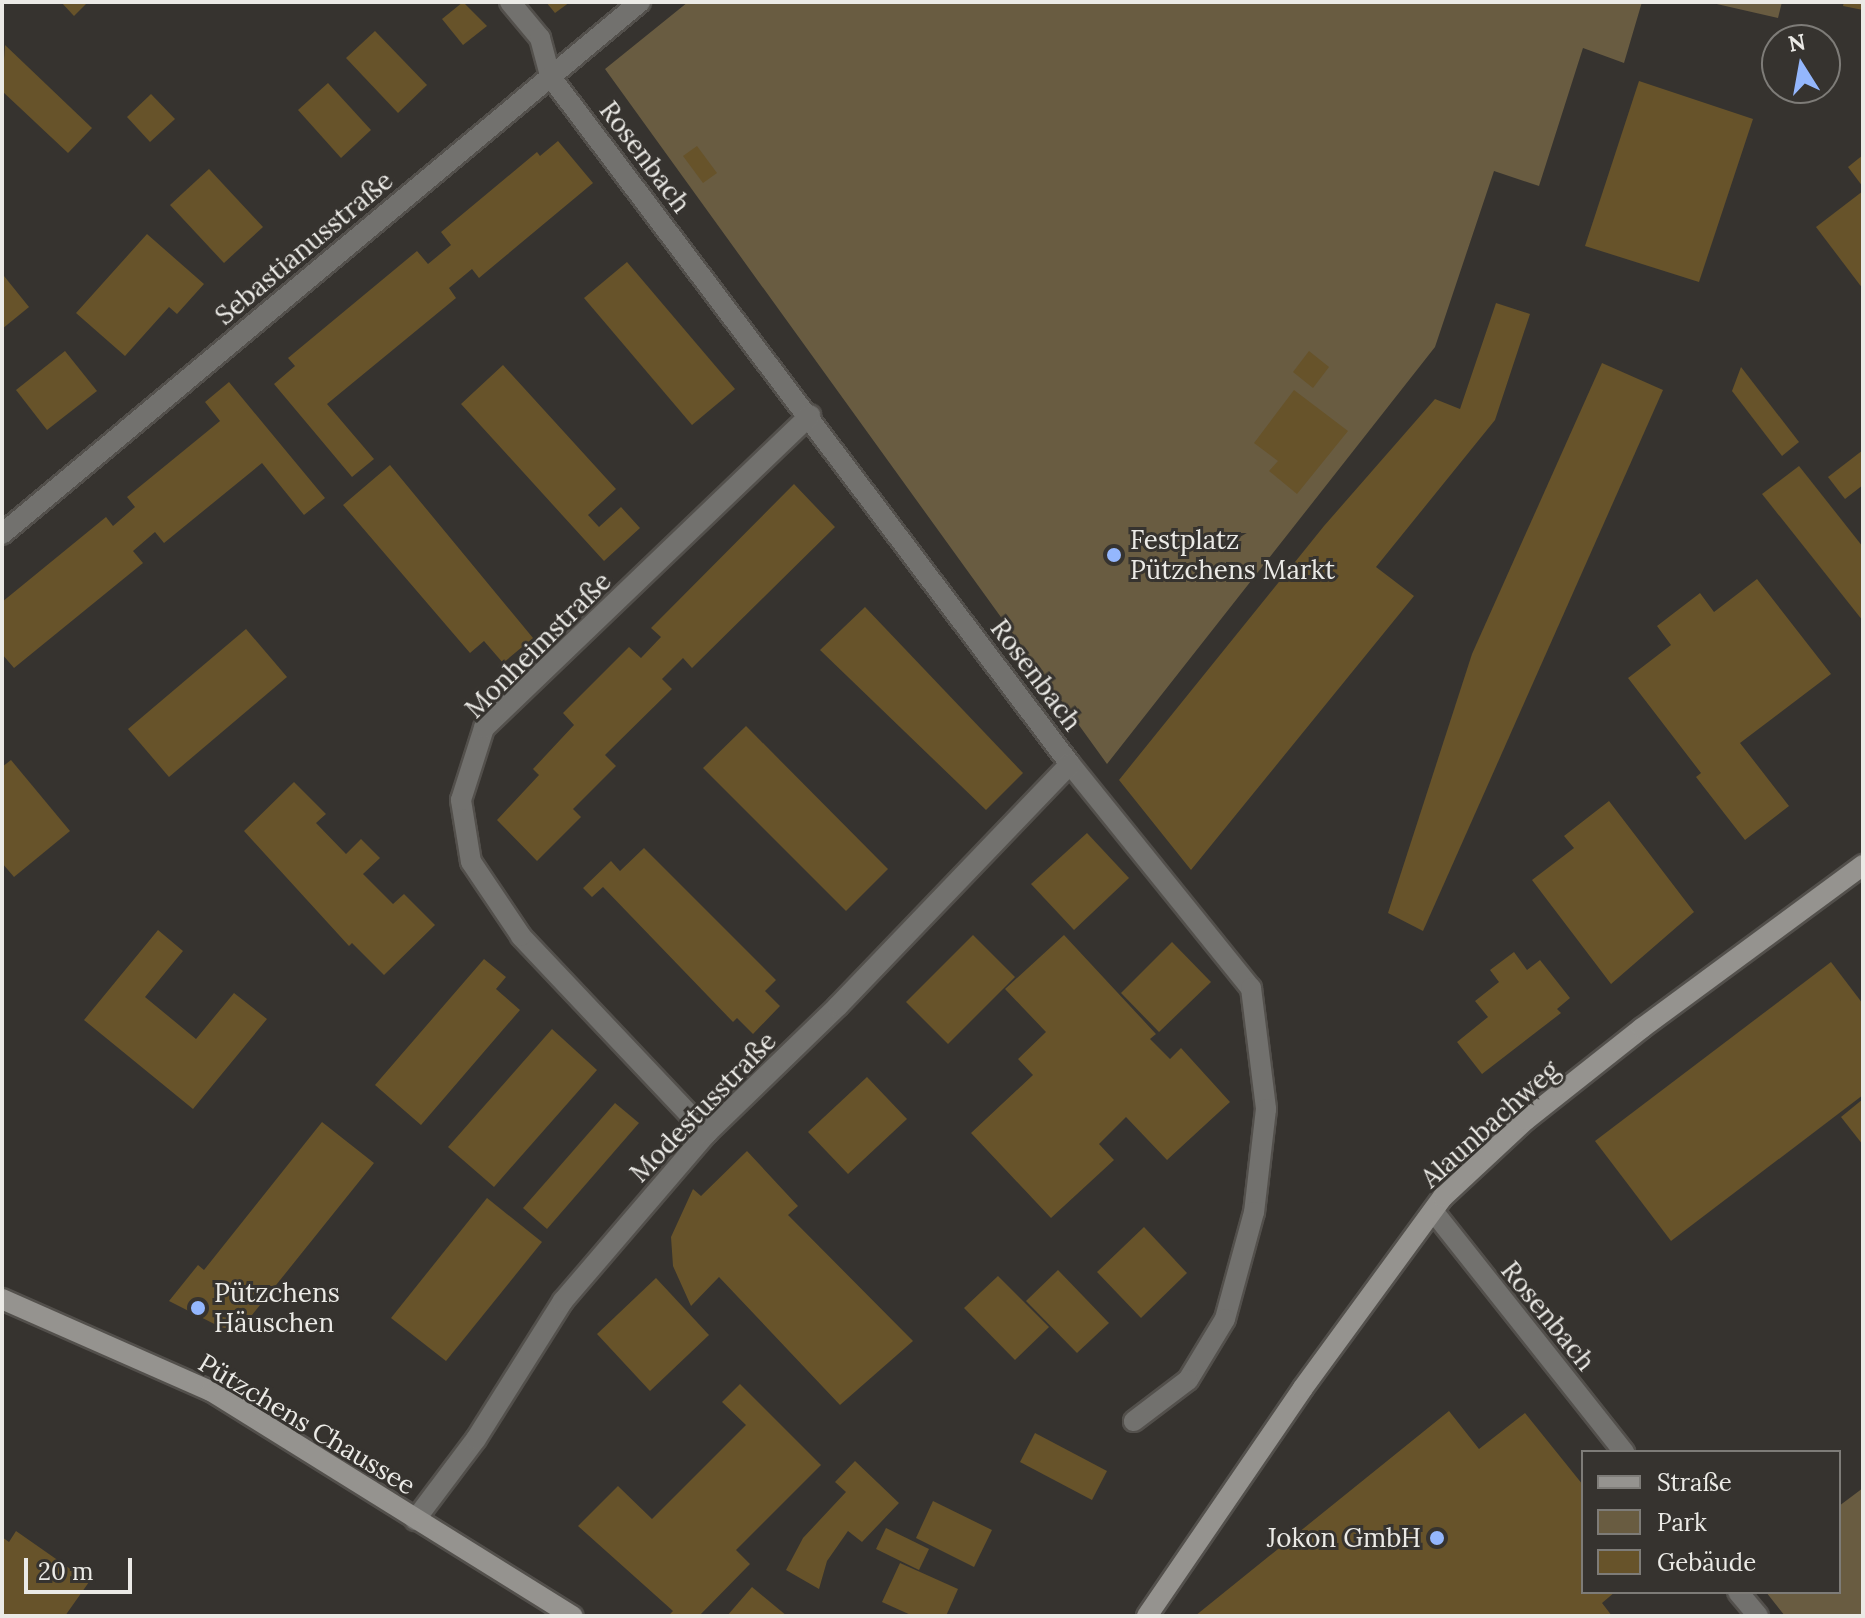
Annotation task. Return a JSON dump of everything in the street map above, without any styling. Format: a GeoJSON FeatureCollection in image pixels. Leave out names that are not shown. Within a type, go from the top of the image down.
{"type":"FeatureCollection","features":[{"type":"Feature","properties":{"kind":"street","name":"Rosenbach"},"geometry":{"type":"LineString","coordinates":[[510,2],[540,38],[550,76],[810,415],[1070,764],[1251,988],[1266,1109],[1254,1212],[1225,1319],[1188,1380],[1134,1421]]}},
{"type":"Feature","properties":{"kind":"street","name":"Sebastianusstraße"},"geometry":{"type":"LineString","coordinates":[[2,534],[640,2]]}},
{"type":"Feature","properties":{"kind":"street","name":"Monheimstraße"},"geometry":{"type":"LineString","coordinates":[[707,1133],[521,936],[471,862],[461,800],[484,728],[810,415]]}},
{"type":"Feature","properties":{"kind":"street","name":"Modestusstraße"},"geometry":{"type":"LineString","coordinates":[[415,1520],[476,1439],[563,1301],[707,1133],[838,1006],[1070,764]]}},
{"type":"Feature","properties":{"kind":"street","name":"Alaunbachweg"},"geometry":{"type":"LineString","coordinates":[[1147,1616],[1433,1211],[1538,1111],[1863,865]]}},
{"type":"Feature","properties":{"kind":"street","name":"Rosenbach"},"geometry":{"type":"LineString","coordinates":[[1433,1211],[1622,1450]]}},
{"type":"Feature","properties":{"kind":"street","name":"Pützchens Chaussee"},"geometry":{"type":"LineString","coordinates":[[2,1299],[211,1391],[573,1616]]}},
{"type":"Feature","properties":{"kind":"street"},"geometry":{"type":"LineString","coordinates":[[1740,1594],[1758,1616]]}},
{"type":"Feature","properties":{"kind":"green space","name":"Festplatz Pützchens Markt"},"geometry":{"type":"Polygon","coordinates":[[[688,2],[1642,2],[1624,63],[1583,48],[1539,186],[1494,171],[1435,347],[1107,764],[605,69],[688,2]]]}},
{"type":"Feature","properties":{"kind":"green space"},"geometry":{"type":"Polygon","coordinates":[[[1708,2],[1782,2],[1778,18],[1708,2]]]}},
{"type":"Feature","properties":{"kind":"green space"},"geometry":{"type":"Polygon","coordinates":[[[1863,1488],[1863,1616],[1785,1616],[1768,1594],[1841,1594],[1841,1504],[1863,1488]]]}},
{"type":"Feature","properties":{"kind":"building"},"geometry":{"type":"Polygon","coordinates":[[[61,2],[88,2],[74,16],[61,2]]]}},
{"type":"Feature","properties":{"kind":"building"},"geometry":{"type":"Polygon","coordinates":[[[463,2],[487,26],[463,45],[442,19],[463,2]]]}},
{"type":"Feature","properties":{"kind":"building"},"geometry":{"type":"Polygon","coordinates":[[[546,2],[570,2],[555,13],[546,2]]]}},
{"type":"Feature","properties":{"kind":"building"},"geometry":{"type":"Polygon","coordinates":[[[1844,2],[1863,2],[1863,10],[1843,6],[1844,2]]]}},
{"type":"Feature","properties":{"kind":"building"},"geometry":{"type":"Polygon","coordinates":[[[375,31],[427,85],[398,113],[346,58],[375,31]]]}},
{"type":"Feature","properties":{"kind":"building"},"geometry":{"type":"Polygon","coordinates":[[[5,45],[92,128],[68,153],[2,91],[5,45]]]}},
{"type":"Feature","properties":{"kind":"building"},"geometry":{"type":"Polygon","coordinates":[[[1639,81],[1753,119],[1699,282],[1585,246],[1639,81]]]}},
{"type":"Feature","properties":{"kind":"building"},"geometry":{"type":"Polygon","coordinates":[[[328,83],[371,130],[341,158],[298,110],[328,83]]]}},
{"type":"Feature","properties":{"kind":"building"},"geometry":{"type":"Polygon","coordinates":[[[151,94],[175,119],[150,142],[127,117],[151,94]]]}},
{"type":"Feature","properties":{"kind":"building"},"geometry":{"type":"Polygon","coordinates":[[[558,141],[593,183],[479,278],[472,269],[449,288],[456,298],[327,404],[374,459],[352,477],[274,384],[295,366],[288,358],[417,251],[428,264],[451,245],[441,232],[537,152],[540,156],[558,141]]]}},
{"type":"Feature","properties":{"kind":"building"},"geometry":{"type":"Polygon","coordinates":[[[697,146],[717,173],[703,183],[683,156],[697,146]]]}},
{"type":"Feature","properties":{"kind":"building"},"geometry":{"type":"Polygon","coordinates":[[[1863,155],[1863,187],[1848,167],[1863,155]]]}},
{"type":"Feature","properties":{"kind":"building"},"geometry":{"type":"Polygon","coordinates":[[[209,169],[263,227],[224,263],[170,205],[209,169]]]}},
{"type":"Feature","properties":{"kind":"building"},"geometry":{"type":"Polygon","coordinates":[[[1863,191],[1863,289],[1816,227],[1863,191]]]}},
{"type":"Feature","properties":{"kind":"building"},"geometry":{"type":"Polygon","coordinates":[[[147,234],[204,284],[177,314],[169,307],[125,356],[76,313],[147,234]]]}},
{"type":"Feature","properties":{"kind":"building"},"geometry":{"type":"Polygon","coordinates":[[[627,262],[735,389],[692,425],[584,298],[627,262]]]}},
{"type":"Feature","properties":{"kind":"building"},"geometry":{"type":"Polygon","coordinates":[[[4,276],[29,307],[2,329],[2,278],[4,276]]]}},
{"type":"Feature","properties":{"kind":"building"},"geometry":{"type":"Polygon","coordinates":[[[1496,303],[1530,314],[1495,420],[1376,567],[1414,596],[1191,870],[1119,780],[1324,526],[1435,399],[1460,409],[1496,303]]]}},
{"type":"Feature","properties":{"kind":"building"},"geometry":{"type":"Polygon","coordinates":[[[65,351],[97,391],[47,430],[16,390],[65,351]]]}},
{"type":"Feature","properties":{"kind":"building"},"geometry":{"type":"Polygon","coordinates":[[[1309,351],[1329,367],[1313,388],[1293,372],[1309,351]]]}},
{"type":"Feature","properties":{"kind":"building"},"geometry":{"type":"Polygon","coordinates":[[[1602,363],[1663,390],[1423,931],[1388,913],[1472,654],[1602,363]]]}},
{"type":"Feature","properties":{"kind":"building"},"geometry":{"type":"Polygon","coordinates":[[[503,365],[616,489],[588,515],[599,527],[621,507],[640,528],[604,561],[461,404],[503,365]]]}},
{"type":"Feature","properties":{"kind":"building"},"geometry":{"type":"Polygon","coordinates":[[[1741,367],[1799,442],[1782,456],[1732,391],[1741,367]]]}},
{"type":"Feature","properties":{"kind":"building"},"geometry":{"type":"Polygon","coordinates":[[[229,382],[325,498],[304,515],[262,463],[164,543],[155,532],[133,551],[143,563],[14,668],[2,654],[2,602],[106,517],[113,526],[135,507],[127,497],[220,421],[205,402],[229,382]]]}},
{"type":"Feature","properties":{"kind":"building"},"geometry":{"type":"Polygon","coordinates":[[[1294,390],[1348,431],[1297,494],[1269,471],[1278,461],[1254,443],[1294,390]]]}},
{"type":"Feature","properties":{"kind":"building"},"geometry":{"type":"Polygon","coordinates":[[[1863,450],[1863,485],[1845,499],[1828,477],[1863,450]]]}},
{"type":"Feature","properties":{"kind":"building"},"geometry":{"type":"Polygon","coordinates":[[[390,465],[533,638],[503,663],[484,641],[470,653],[343,505],[390,465]]]}},
{"type":"Feature","properties":{"kind":"building"},"geometry":{"type":"Polygon","coordinates":[[[1799,466],[1863,547],[1863,621],[1762,494],[1799,466]]]}},
{"type":"Feature","properties":{"kind":"building"},"geometry":{"type":"Polygon","coordinates":[[[794,484],[835,527],[692,668],[683,658],[662,679],[672,689],[605,755],[616,766],[573,809],[581,817],[537,861],[497,820],[539,775],[533,769],[574,725],[563,713],[629,647],[641,658],[661,637],[651,628],[794,484]]]}},
{"type":"Feature","properties":{"kind":"building"},"geometry":{"type":"Polygon","coordinates":[[[1757,579],[1831,674],[1740,743],[1789,806],[1745,840],[1696,777],[1701,773],[1628,678],[1671,645],[1657,626],[1700,593],[1714,612],[1757,579]]]}},
{"type":"Feature","properties":{"kind":"building"},"geometry":{"type":"Polygon","coordinates":[[[865,607],[1023,773],[986,810],[820,650],[865,607]]]}},
{"type":"Feature","properties":{"kind":"building"},"geometry":{"type":"Polygon","coordinates":[[[246,629],[287,677],[169,777],[128,729],[246,629]]]}},
{"type":"Feature","properties":{"kind":"building"},"geometry":{"type":"Polygon","coordinates":[[[746,726],[888,869],[846,911],[703,768],[746,726]]]}},
{"type":"Feature","properties":{"kind":"building"},"geometry":{"type":"Polygon","coordinates":[[[11,760],[70,831],[14,877],[2,863],[2,767],[11,760]]]}},
{"type":"Feature","properties":{"kind":"building"},"geometry":{"type":"Polygon","coordinates":[[[294,782],[326,814],[316,823],[346,854],[361,839],[380,858],[363,874],[393,904],[404,894],[435,925],[384,975],[352,943],[349,946],[244,831],[294,782]]]}},
{"type":"Feature","properties":{"kind":"building"},"geometry":{"type":"Polygon","coordinates":[[[1609,801],[1694,912],[1611,984],[1532,880],[1574,848],[1564,836],[1609,801]]]}},
{"type":"Feature","properties":{"kind":"building"},"geometry":{"type":"Polygon","coordinates":[[[1087,833],[1129,878],[1074,930],[1031,884],[1087,833]]]}},
{"type":"Feature","properties":{"kind":"building"},"geometry":{"type":"Polygon","coordinates":[[[644,848],[776,980],[765,991],[780,1006],[753,1034],[737,1018],[733,1022],[603,887],[592,897],[583,888],[611,861],[620,871],[644,848]]]}},
{"type":"Feature","properties":{"kind":"building"},"geometry":{"type":"Polygon","coordinates":[[[158,930],[183,951],[145,997],[196,1039],[234,993],[267,1019],[193,1109],[84,1020],[158,930]]]}},
{"type":"Feature","properties":{"kind":"building"},"geometry":{"type":"Polygon","coordinates":[[[973,935],[1015,977],[948,1044],[906,1002],[973,935]]]}},
{"type":"Feature","properties":{"kind":"building"},"geometry":{"type":"Polygon","coordinates":[[[1064,935],[1156,1034],[1150,1039],[1170,1059],[1181,1048],[1230,1102],[1167,1160],[1126,1117],[1099,1144],[1114,1160],[1051,1218],[971,1133],[1033,1075],[1018,1059],[1046,1032],[1005,989],[1064,935]]]}},
{"type":"Feature","properties":{"kind":"building"},"geometry":{"type":"Polygon","coordinates":[[[1172,942],[1211,982],[1159,1032],[1121,993],[1172,942]]]}},
{"type":"Feature","properties":{"kind":"building"},"geometry":{"type":"Polygon","coordinates":[[[1514,952],[1527,970],[1540,960],[1570,998],[1557,1009],[1561,1013],[1482,1074],[1457,1042],[1488,1017],[1475,1001],[1499,982],[1490,970],[1514,952]]]}},
{"type":"Feature","properties":{"kind":"building"},"geometry":{"type":"Polygon","coordinates":[[[484,959],[506,977],[496,989],[520,1010],[421,1125],[375,1085],[484,959]]]}},
{"type":"Feature","properties":{"kind":"building"},"geometry":{"type":"Polygon","coordinates":[[[1831,962],[1863,1004],[1863,1095],[1671,1241],[1595,1141],[1831,962]]]}},
{"type":"Feature","properties":{"kind":"building"},"geometry":{"type":"Polygon","coordinates":[[[552,1029],[597,1070],[494,1187],[448,1147],[552,1029]]]}},
{"type":"Feature","properties":{"kind":"building"},"geometry":{"type":"Polygon","coordinates":[[[867,1077],[907,1119],[848,1174],[808,1132],[867,1077]]]}},
{"type":"Feature","properties":{"kind":"building"},"geometry":{"type":"Polygon","coordinates":[[[1863,1099],[1863,1145],[1841,1117],[1863,1099]]]}},
{"type":"Feature","properties":{"kind":"building"},"geometry":{"type":"Polygon","coordinates":[[[615,1103],[639,1123],[547,1229],[523,1208],[615,1103]]]}},
{"type":"Feature","properties":{"kind":"building"},"geometry":{"type":"Polygon","coordinates":[[[322,1122],[374,1163],[236,1335],[169,1301],[198,1265],[204,1270],[322,1122]]]}},
{"type":"Feature","properties":{"kind":"building"},"geometry":{"type":"Polygon","coordinates":[[[747,1151],[798,1206],[788,1215],[913,1341],[840,1405],[719,1277],[691,1306],[673,1266],[671,1237],[693,1189],[701,1196],[747,1151]]]}},
{"type":"Feature","properties":{"kind":"building"},"geometry":{"type":"Polygon","coordinates":[[[487,1198],[542,1242],[446,1361],[391,1318],[487,1198]]]}},
{"type":"Feature","properties":{"kind":"building"},"geometry":{"type":"Polygon","coordinates":[[[1144,1227],[1187,1273],[1141,1318],[1097,1272],[1144,1227]]]}},
{"type":"Feature","properties":{"kind":"building"},"geometry":{"type":"Polygon","coordinates":[[[1058,1270],[1109,1323],[1077,1353],[1026,1301],[1058,1270]]]}},
{"type":"Feature","properties":{"kind":"building"},"geometry":{"type":"Polygon","coordinates":[[[998,1276],[1049,1327],[1015,1360],[964,1308],[998,1276]]]}},
{"type":"Feature","properties":{"kind":"building"},"geometry":{"type":"Polygon","coordinates":[[[656,1278],[709,1335],[650,1391],[597,1334],[656,1278]]]}},
{"type":"Feature","properties":{"kind":"building"},"geometry":{"type":"Polygon","coordinates":[[[740,1384],[821,1465],[736,1550],[750,1564],[699,1616],[668,1616],[673,1611],[578,1526],[618,1486],[652,1519],[746,1425],[722,1402],[740,1384]]]}},
{"type":"Feature","properties":{"kind":"building","name":"Jokon GmbH"},"geometry":{"type":"Polygon","coordinates":[[[1449,1411],[1479,1449],[1525,1413],[1581,1483],[1581,1594],[1613,1594],[1602,1603],[1612,1616],[1195,1616],[1449,1411]]]}},
{"type":"Feature","properties":{"kind":"building"},"geometry":{"type":"Polygon","coordinates":[[[1035,1433],[1107,1471],[1092,1500],[1020,1462],[1035,1433]]]}},
{"type":"Feature","properties":{"kind":"building"},"geometry":{"type":"Polygon","coordinates":[[[855,1461],[899,1503],[862,1542],[848,1531],[827,1561],[819,1589],[786,1570],[803,1538],[846,1492],[835,1482],[855,1461]]]}},
{"type":"Feature","properties":{"kind":"building"},"geometry":{"type":"Polygon","coordinates":[[[933,1501],[992,1530],[974,1567],[916,1538],[933,1501]]]}},
{"type":"Feature","properties":{"kind":"building"},"geometry":{"type":"Polygon","coordinates":[[[886,1528],[929,1549],[919,1570],[876,1549],[886,1528]]]}},
{"type":"Feature","properties":{"kind":"building"},"geometry":{"type":"Polygon","coordinates":[[[16,1531],[89,1582],[65,1616],[2,1616],[2,1537],[9,1542],[16,1531]]]}},
{"type":"Feature","properties":{"kind":"building"},"geometry":{"type":"Polygon","coordinates":[[[900,1563],[958,1589],[946,1616],[913,1616],[882,1602],[900,1563]]]}},
{"type":"Feature","properties":{"kind":"building"},"geometry":{"type":"Polygon","coordinates":[[[752,1587],[787,1616],[727,1616],[752,1587]]]}},
{"type":"Feature","properties":{"kind":"place","name":"Festplatz Pützchens Markt"},"geometry":{"type":"Point","coordinates":[1114,555]}},
{"type":"Feature","properties":{"kind":"place","name":"Pützchens Häuschen"},"geometry":{"type":"Point","coordinates":[198,1308]}},
{"type":"Feature","properties":{"kind":"place","name":"Jokon GmbH"},"geometry":{"type":"Point","coordinates":[1437,1538]}}]}
